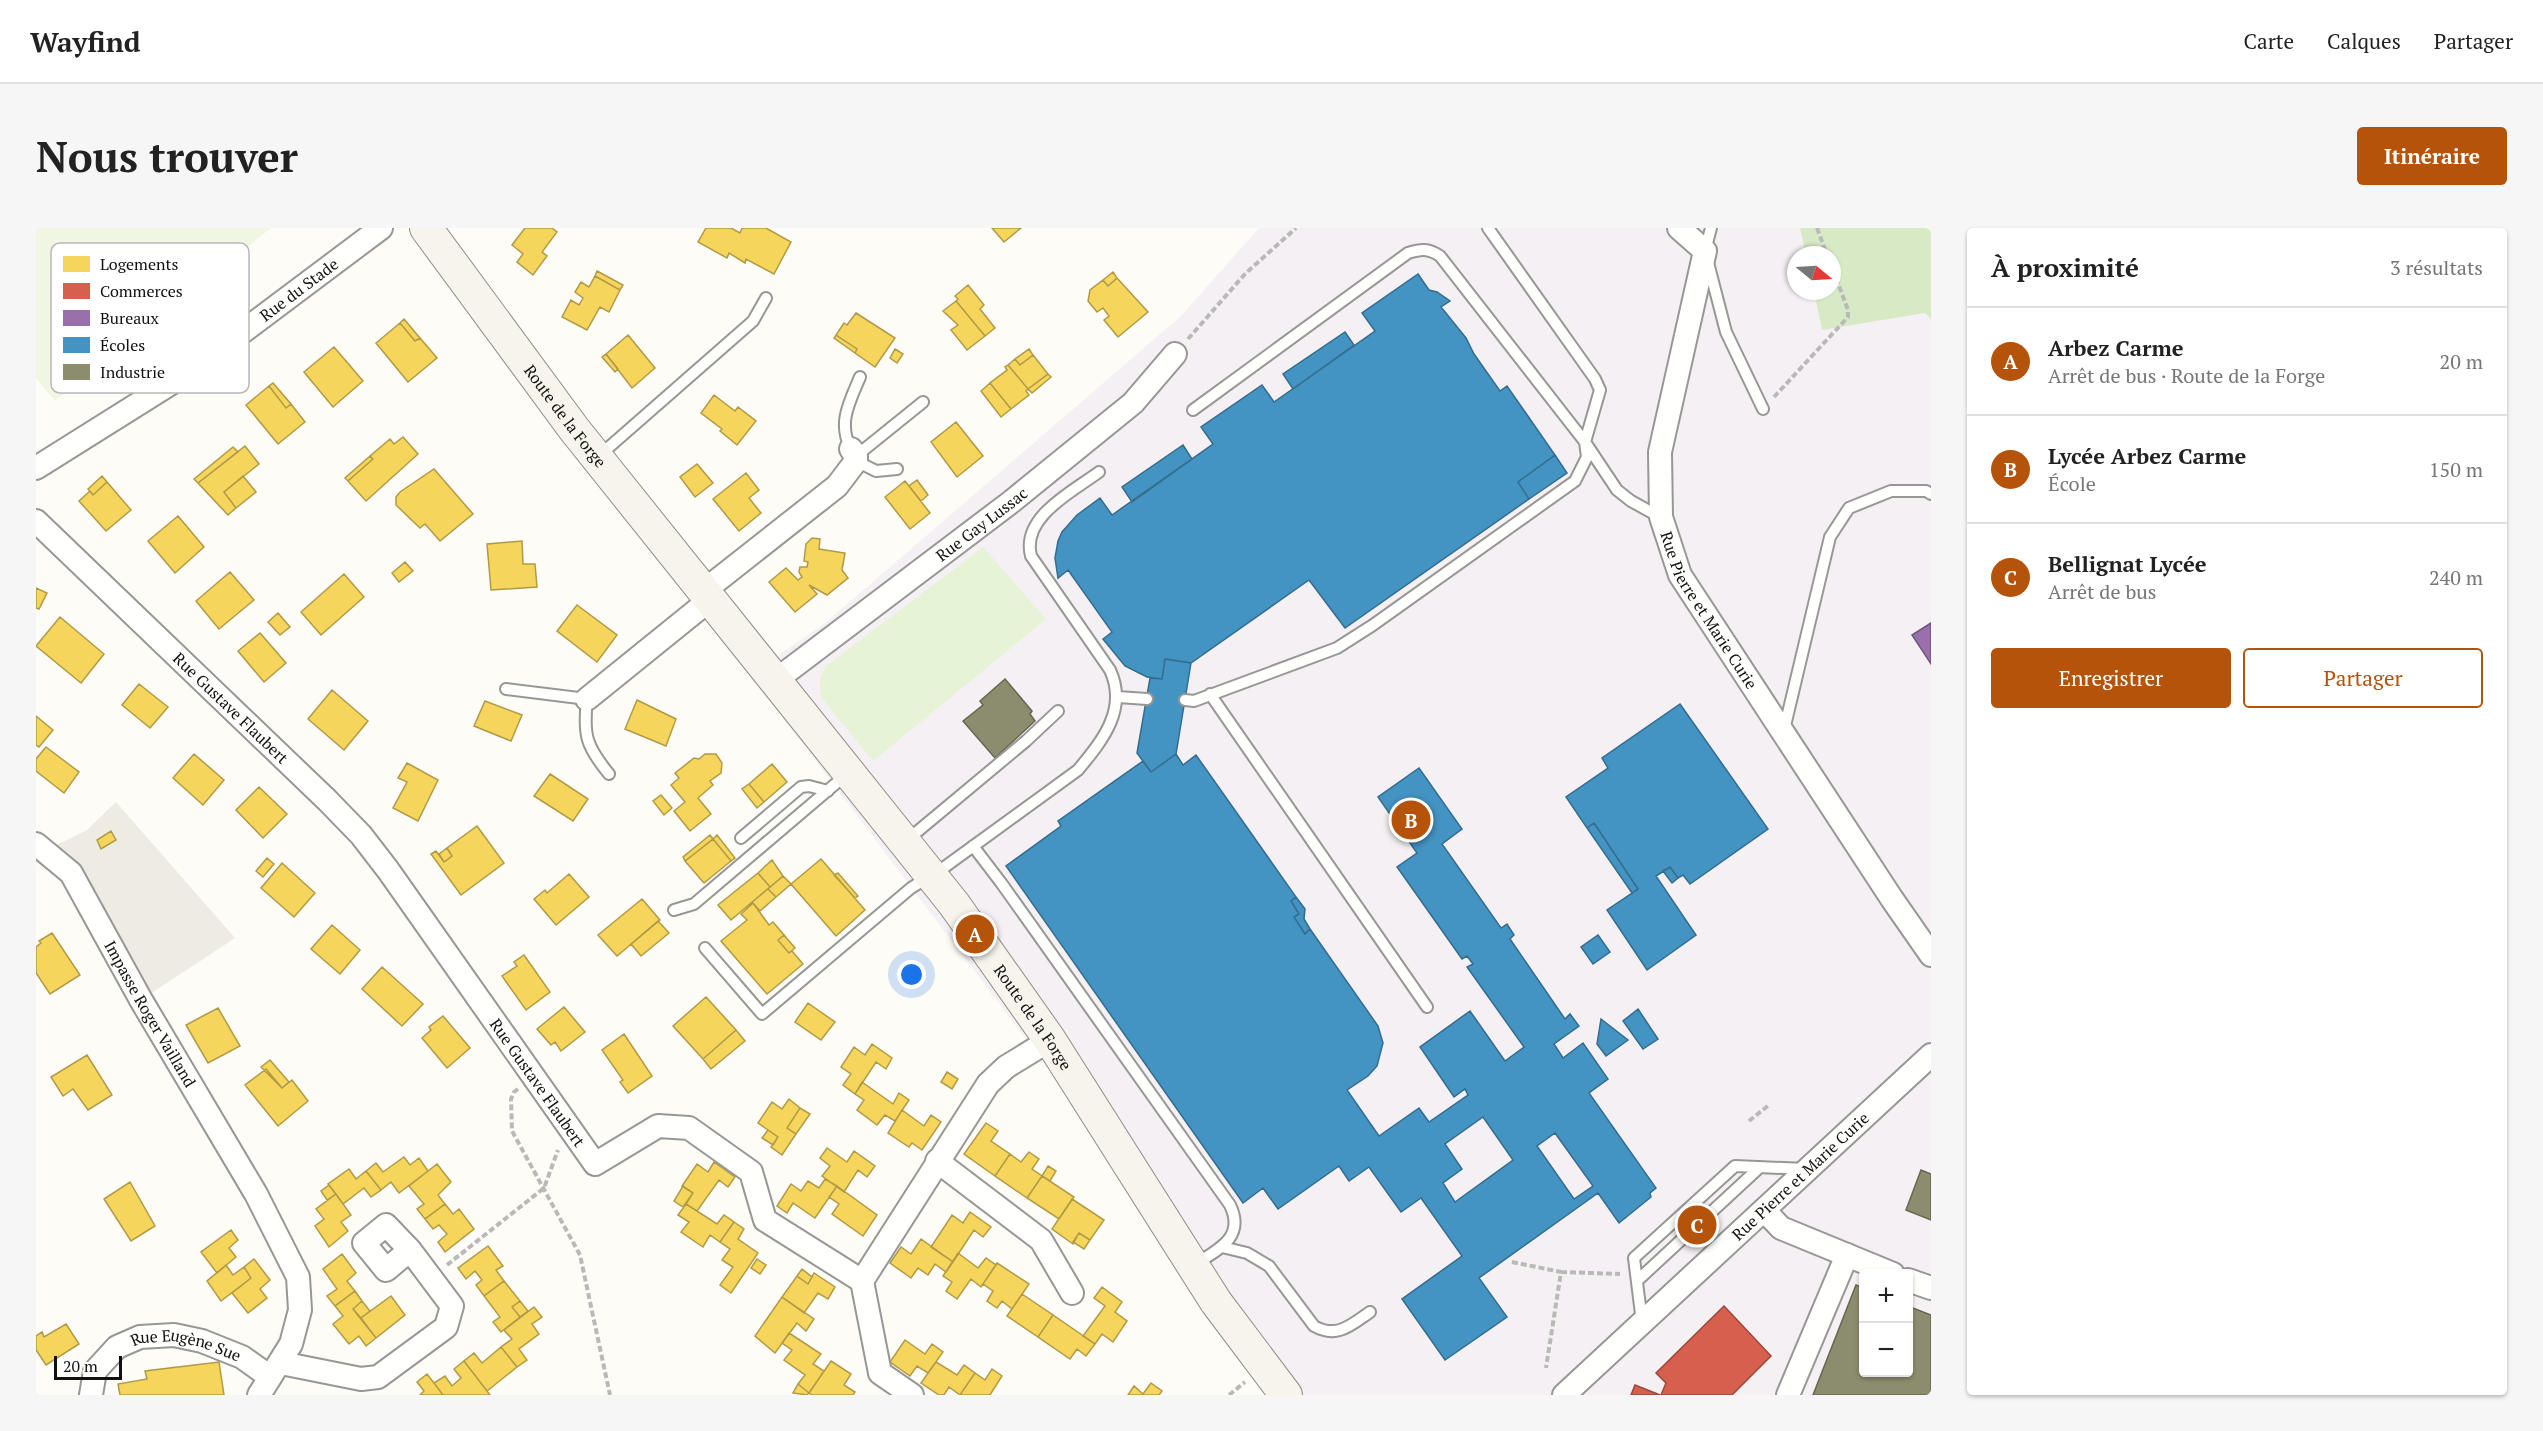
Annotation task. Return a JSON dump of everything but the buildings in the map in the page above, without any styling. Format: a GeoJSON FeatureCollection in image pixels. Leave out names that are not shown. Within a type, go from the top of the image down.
{"type":"FeatureCollection","features":[{"type":"Feature","properties":{"kind":"main road","name":"Route de la Forge"},"geometry":{"type":"LineString","coordinates":[[426,228],[598,457],[776,680],[839,782],[906,842],[933,875],[1050,1040],[1216,1302],[1286,1395]]}},
{"type":"Feature","properties":{"kind":"street","name":"Rue du Stade"},"geometry":{"type":"LineString","coordinates":[[249,327],[381,228]]}},
{"type":"Feature","properties":{"kind":"street"},"geometry":{"type":"LineString","coordinates":[[1679,228],[1705,251]]}},
{"type":"Feature","properties":{"kind":"street","name":"Rue Pierre et Marie Curie"},"geometry":{"type":"LineString","coordinates":[[1705,251],[1660,452],[1661,517],[1680,575],[1931,955]]}},
{"type":"Feature","properties":{"kind":"street","name":"Rue Gay Lussac"},"geometry":{"type":"LineString","coordinates":[[776,680],[1011,502],[1133,403],[1175,354]]}},
{"type":"Feature","properties":{"kind":"street","name":"Rue du Stade"},"geometry":{"type":"LineString","coordinates":[[36,468],[156,393]]}},
{"type":"Feature","properties":{"kind":"street"},"geometry":{"type":"LineString","coordinates":[[587,699],[837,486],[854,455]]}},
{"type":"Feature","properties":{"kind":"street","name":"Rue Gustave Flaubert"},"geometry":{"type":"LineString","coordinates":[[36,521],[361,835],[536,1077],[595,1164],[658,1126],[689,1128],[751,1172],[765,1220],[862,1281]]}},
{"type":"Feature","properties":{"kind":"street","name":"Impasse Roger Vailland"},"geometry":{"type":"LineString","coordinates":[[36,844],[71,873],[141,1000],[256,1194],[298,1277],[300,1310],[291,1344],[270,1378]]}},
{"type":"Feature","properties":{"kind":"street"},"geometry":{"type":"LineString","coordinates":[[912,1395],[880,1373],[862,1281],[988,1084],[1006,1067],[1050,1040]]}},
{"type":"Feature","properties":{"kind":"street","name":"Rue Pierre et Marie Curie"},"geometry":{"type":"LineString","coordinates":[[1564,1395],[1931,1055]]}},
{"type":"Feature","properties":{"kind":"street"},"geometry":{"type":"LineString","coordinates":[[937,1161],[1041,1240],[1072,1293]]}},
{"type":"Feature","properties":{"kind":"street"},"geometry":{"type":"LineString","coordinates":[[1764,1210],[1781,1228],[1881,1269]]}},
{"type":"Feature","properties":{"kind":"street"},"geometry":{"type":"LineString","coordinates":[[270,1378],[361,1379],[378,1377],[446,1327],[452,1306],[410,1250]]}},
{"type":"Feature","properties":{"kind":"street"},"geometry":{"type":"LineString","coordinates":[[1788,1395],[1847,1255]]}},
{"type":"Feature","properties":{"kind":"street"},"geometry":{"type":"LineString","coordinates":[[1913,1282],[1931,1288]]}},
{"type":"Feature","properties":{"kind":"street","name":"Rue Eugène Sue"},"geometry":{"type":"LineString","coordinates":[[90,1395],[95,1371],[117,1347],[140,1337],[174,1335],[202,1341],[242,1357],[270,1378]]}},
{"type":"Feature","properties":{"kind":"lane"},"geometry":{"type":"LineString","coordinates":[[1185,700],[1194,701],[1337,648],[1373,626],[1575,481],[1587,457],[1585,442],[1600,390],[1595,379],[1488,228]]}},
{"type":"Feature","properties":{"kind":"lane"},"geometry":{"type":"LineString","coordinates":[[1711,228],[1705,251],[1726,332],[1763,409]]}},
{"type":"Feature","properties":{"kind":"lane"},"geometry":{"type":"LineString","coordinates":[[1193,410],[1408,253],[1420,249],[1431,250],[1440,256],[1585,442],[1617,490],[1631,501],[1661,517]]}},
{"type":"Feature","properties":{"kind":"lane"},"geometry":{"type":"LineString","coordinates":[[598,457],[753,321],[766,298]]}},
{"type":"Feature","properties":{"kind":"lane"},"geometry":{"type":"LineString","coordinates":[[860,377],[845,415],[846,439],[854,455],[876,471],[897,469]]}},
{"type":"Feature","properties":{"kind":"lane"},"geometry":{"type":"LineString","coordinates":[[854,455],[923,402]]}},
{"type":"Feature","properties":{"kind":"lane"},"geometry":{"type":"LineString","coordinates":[[705,948],[762,1014],[911,888],[933,875],[1078,770],[1102,738],[1116,709],[1118,698],[1116,682],[1031,556],[1029,546],[1032,531],[1039,518],[1099,472]]}},
{"type":"Feature","properties":{"kind":"lane"},"geometry":{"type":"LineString","coordinates":[[1783,733],[1830,537],[1849,508],[1891,491],[1926,491],[1931,494]]}},
{"type":"Feature","properties":{"kind":"lane"},"geometry":{"type":"LineString","coordinates":[[506,689],[587,699],[584,730],[587,742],[609,774]]}},
{"type":"Feature","properties":{"kind":"lane"},"geometry":{"type":"LineString","coordinates":[[1210,694],[1427,1007]]}},
{"type":"Feature","properties":{"kind":"lane"},"geometry":{"type":"LineString","coordinates":[[1118,698],[1146,699]]}},
{"type":"Feature","properties":{"kind":"lane"},"geometry":{"type":"LineString","coordinates":[[906,842],[1026,741],[1058,711]]}},
{"type":"Feature","properties":{"kind":"lane"},"geometry":{"type":"LineString","coordinates":[[741,838],[801,787],[839,782]]}},
{"type":"Feature","properties":{"kind":"lane"},"geometry":{"type":"LineString","coordinates":[[674,910],[694,904],[839,782]]}},
{"type":"Feature","properties":{"kind":"lane"},"geometry":{"type":"LineString","coordinates":[[973,846],[1009,893],[1230,1204],[1234,1212],[1234,1227],[1228,1242],[1192,1266]]}},
{"type":"Feature","properties":{"kind":"lane"},"geometry":{"type":"LineString","coordinates":[[1642,1323],[1634,1258],[1736,1166],[1809,1169]]}},
{"type":"Feature","properties":{"kind":"lane"},"geometry":{"type":"LineString","coordinates":[[1638,1280],[1760,1167]]}},
{"type":"Feature","properties":{"kind":"lane"},"geometry":{"type":"LineString","coordinates":[[1222,1247],[1253,1256],[1269,1266],[1314,1326],[1320,1330],[1341,1331],[1370,1312]]}},
{"type":"Feature","properties":{"kind":"path"},"geometry":{"type":"LineString","coordinates":[[1175,354],[1245,274],[1296,228]]}},
{"type":"Feature","properties":{"kind":"path"},"geometry":{"type":"LineString","coordinates":[[1817,228],[1824,246]]}},
{"type":"Feature","properties":{"kind":"path"},"geometry":{"type":"LineString","coordinates":[[1763,409],[1848,317],[1848,310],[1841,291]]}},
{"type":"Feature","properties":{"kind":"path"},"geometry":{"type":"LineString","coordinates":[[536,1077],[514,1092],[510,1114],[512,1131],[579,1255],[610,1395]]}},
{"type":"Feature","properties":{"kind":"path"},"geometry":{"type":"LineString","coordinates":[[1749,1121],[1769,1105]]}},
{"type":"Feature","properties":{"kind":"path"},"geometry":{"type":"LineString","coordinates":[[431,1278],[544,1188],[568,1124]]}},
{"type":"Feature","properties":{"kind":"path"},"geometry":{"type":"LineString","coordinates":[[1512,1262],[1561,1272],[1625,1274],[1635,1267]]}},
{"type":"Feature","properties":{"kind":"path"},"geometry":{"type":"LineString","coordinates":[[1546,1368],[1561,1272]]}},
{"type":"Feature","properties":{"kind":"shaded area"},"geometry":{"type":"Polygon","coordinates":[[[1259,228],[1800,228],[1804,246],[1787,246],[1787,300],[1816,300],[1822,329],[1925,313],[1931,319],[1931,1395],[1295,1395],[750,674],[824,624],[1181,316],[1259,228]]]}},
{"type":"Feature","properties":{"kind":"shaded area"},"geometry":{"type":"Polygon","coordinates":[[[116,802],[235,938],[141,1000],[44,851],[87,830],[116,802]]]}},
{"type":"Feature","properties":{"kind":"green space"},"geometry":{"type":"Polygon","coordinates":[[[36,228],[271,228],[249,246],[249,243],[51,243],[51,393],[65,393],[55,401],[36,378],[36,228]]]}},
{"type":"Feature","properties":{"kind":"green space"},"geometry":{"type":"Polygon","coordinates":[[[1800,228],[1931,228],[1931,319],[1925,313],[1822,330],[1816,300],[1841,300],[1841,246],[1804,246],[1800,228]]]}},
{"type":"Feature","properties":{"kind":"green space"},"geometry":{"type":"Polygon","coordinates":[[[983,547],[1046,619],[873,761],[821,697],[820,680],[825,667],[983,547]]]}},
{"type":"Feature","properties":{"kind":"place","name":"Lycée Arbez Carme"},"geometry":{"type":"Point","coordinates":[1411,820]}},
{"type":"Feature","properties":{"kind":"place","name":"Arbez Carme"},"geometry":{"type":"Point","coordinates":[975,934]}},
{"type":"Feature","properties":{"kind":"place","name":"Bellignat Lycée"},"geometry":{"type":"Point","coordinates":[1697,1225]}}]}
